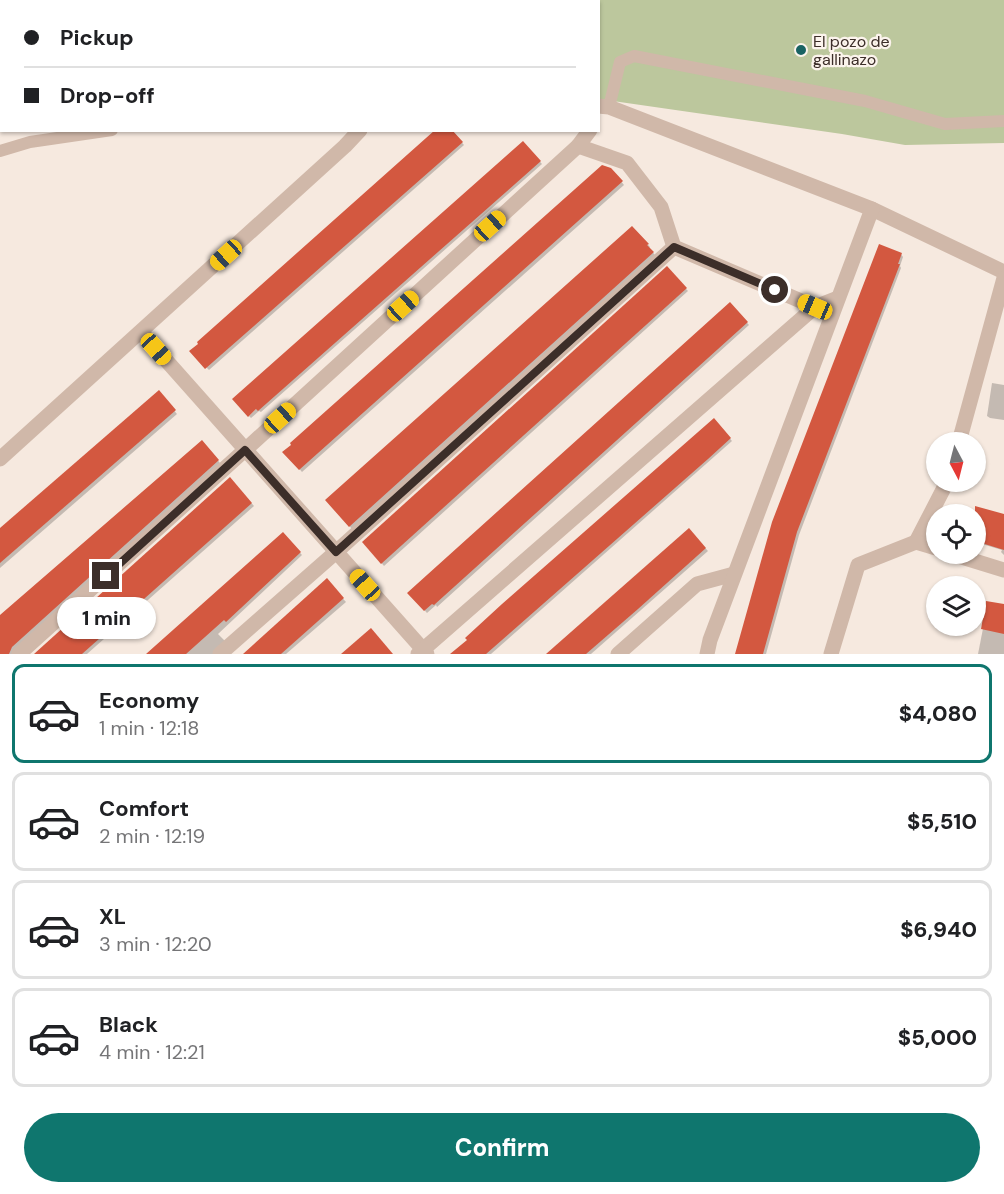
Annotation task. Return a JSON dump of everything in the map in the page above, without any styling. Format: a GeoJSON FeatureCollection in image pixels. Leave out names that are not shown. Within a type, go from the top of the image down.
{"type":"FeatureCollection","features":[{"type":"Feature","properties":{"kind":"street"},"geometry":{"type":"LineString","coordinates":[[604,107],[872,209],[1004,272]]}},
{"type":"Feature","properties":{"kind":"street"},"geometry":{"type":"LineString","coordinates":[[0,459],[358,132]]}},
{"type":"Feature","properties":{"kind":"street"},"geometry":{"type":"LineString","coordinates":[[19,654],[578,146],[588,132]]}},
{"type":"Feature","properties":{"kind":"street"},"geometry":{"type":"LineString","coordinates":[[578,146],[627,163],[661,207],[674,247],[815,307]]}},
{"type":"Feature","properties":{"kind":"street"},"geometry":{"type":"LineString","coordinates":[[707,654],[734,574],[872,209]]}},
{"type":"Feature","properties":{"kind":"street"},"geometry":{"type":"LineString","coordinates":[[220,654],[674,247]]}},
{"type":"Feature","properties":{"kind":"street"},"geometry":{"type":"LineString","coordinates":[[962,432],[1004,278]]}},
{"type":"Feature","properties":{"kind":"street"},"geometry":{"type":"LineString","coordinates":[[141,332],[336,552],[422,653],[815,307],[838,298]]}},
{"type":"Feature","properties":{"kind":"street"},"geometry":{"type":"LineString","coordinates":[[916,542],[942,492]]}},
{"type":"Feature","properties":{"kind":"street"},"geometry":{"type":"LineString","coordinates":[[831,654],[858,565],[916,542],[926,545]]}},
{"type":"Feature","properties":{"kind":"street"},"geometry":{"type":"LineString","coordinates":[[984,564],[1004,570]]}},
{"type":"Feature","properties":{"kind":"street"},"geometry":{"type":"LineString","coordinates":[[618,654],[698,584],[734,574]]}},
{"type":"Feature","properties":{"kind":"lane"},"geometry":{"type":"LineString","coordinates":[[604,107],[620,62],[634,56],[865,101],[945,124],[1004,122]]}},
{"type":"Feature","properties":{"kind":"lane"},"geometry":{"type":"LineString","coordinates":[[0,151],[30,142],[98,132]]}},
{"type":"Feature","properties":{"kind":"green space","name":"El pozo de gallinazo"},"geometry":{"type":"Polygon","coordinates":[[[600,0],[1004,0],[1004,143],[905,145],[600,99],[600,0]]]}},
{"type":"Feature","properties":{"kind":"building"},"geometry":{"type":"Polygon","coordinates":[[[433,132],[454,132],[463,142],[205,369],[189,351],[198,344],[197,342],[433,132]]]}},
{"type":"Feature","properties":{"kind":"building"},"geometry":{"type":"Polygon","coordinates":[[[523,141],[541,161],[258,411],[256,409],[248,417],[232,399],[523,141]]]}},
{"type":"Feature","properties":{"kind":"building"},"geometry":{"type":"Polygon","coordinates":[[[602,165],[611,168],[623,181],[299,470],[282,452],[291,445],[290,443],[602,165]]]}},
{"type":"Feature","properties":{"kind":"building"},"geometry":{"type":"Polygon","coordinates":[[[632,226],[654,252],[349,527],[325,500],[632,226]]]}},
{"type":"Feature","properties":{"kind":"building"},"geometry":{"type":"Polygon","coordinates":[[[879,244],[902,253],[898,264],[900,264],[797,532],[763,654],[735,654],[772,522],[879,244]]]}},
{"type":"Feature","properties":{"kind":"building"},"geometry":{"type":"Polygon","coordinates":[[[667,266],[687,288],[381,564],[362,542],[667,266]]]}},
{"type":"Feature","properties":{"kind":"building"},"geometry":{"type":"Polygon","coordinates":[[[730,302],[748,322],[434,605],[432,604],[424,611],[407,593],[730,302]]]}},
{"type":"Feature","properties":{"kind":"building"},"geometry":{"type":"Polygon","coordinates":[[[159,390],[176,410],[0,563],[0,528],[159,390]]]}},
{"type":"Feature","properties":{"kind":"building"},"geometry":{"type":"Polygon","coordinates":[[[714,418],[731,438],[708,459],[486,654],[450,654],[502,604],[714,418]]]}},
{"type":"Feature","properties":{"kind":"building"},"geometry":{"type":"Polygon","coordinates":[[[202,440],[219,460],[12,647],[9,654],[0,654],[0,615],[202,440]]]}},
{"type":"Feature","properties":{"kind":"building"},"geometry":{"type":"Polygon","coordinates":[[[230,477],[252,503],[82,654],[34,654],[230,477]]]}},
{"type":"Feature","properties":{"kind":"building"},"geometry":{"type":"Polygon","coordinates":[[[986,509],[1004,514],[1004,550],[986,544],[986,509]]]}},
{"type":"Feature","properties":{"kind":"building"},"geometry":{"type":"Polygon","coordinates":[[[689,528],[706,548],[638,609],[586,654],[546,654],[689,528]]]}},
{"type":"Feature","properties":{"kind":"building"},"geometry":{"type":"Polygon","coordinates":[[[283,532],[301,552],[226,622],[224,620],[186,654],[146,654],[283,532]]]}},
{"type":"Feature","properties":{"kind":"building"},"geometry":{"type":"Polygon","coordinates":[[[327,578],[344,598],[281,654],[243,654],[327,578]]]}},
{"type":"Feature","properties":{"kind":"building"},"geometry":{"type":"Polygon","coordinates":[[[986,601],[1004,604],[1004,634],[986,630],[986,601]]]}},
{"type":"Feature","properties":{"kind":"building"},"geometry":{"type":"Polygon","coordinates":[[[371,628],[393,654],[341,654],[371,628]]]}},
{"type":"Feature","properties":{"kind":"place","name":"El pozo de gallinazo"},"geometry":{"type":"Point","coordinates":[801,50]}},
{"type":"Feature","properties":{"kind":"route"},"geometry":{"type":"LineString","coordinates":[[106,576],[245,450],[336,552],[674,247],[775,290]]}}]}
